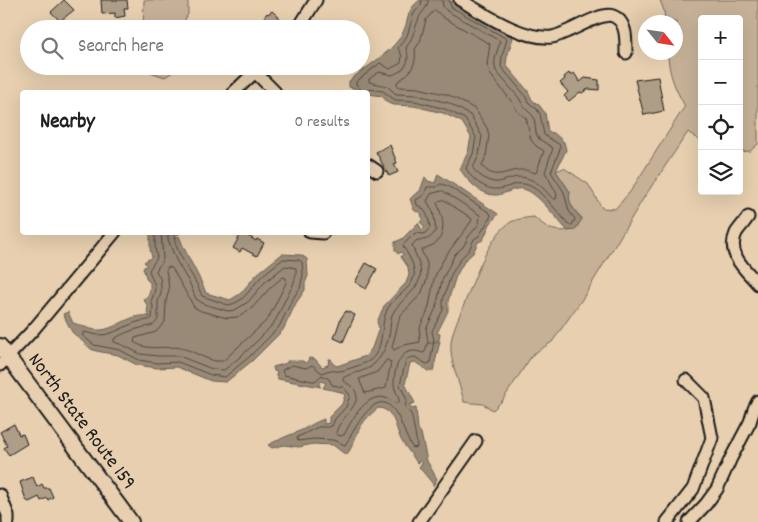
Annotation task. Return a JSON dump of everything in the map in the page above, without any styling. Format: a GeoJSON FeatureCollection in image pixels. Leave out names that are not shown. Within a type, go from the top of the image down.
{"type":"FeatureCollection","features":[{"type":"Feature","properties":{"kind":"main road","name":"North State Route 159"},"geometry":{"type":"LineString","coordinates":[[0,346],[4,361],[131,522]]}},
{"type":"Feature","properties":{"kind":"street"},"geometry":{"type":"LineString","coordinates":[[304,20],[316,0]]}},
{"type":"Feature","properties":{"kind":"street"},"geometry":{"type":"LineString","coordinates":[[460,0],[515,30],[539,36],[552,36],[568,32],[604,15],[613,16],[621,22],[625,35],[626,53]]}},
{"type":"Feature","properties":{"kind":"street"},"geometry":{"type":"LineString","coordinates":[[236,90],[252,75]]}},
{"type":"Feature","properties":{"kind":"street"},"geometry":{"type":"LineString","coordinates":[[258,75],[274,90]]}},
{"type":"Feature","properties":{"kind":"street"},"geometry":{"type":"LineString","coordinates":[[748,218],[736,234],[734,246],[736,258],[742,268],[758,284]]}},
{"type":"Feature","properties":{"kind":"street"},"geometry":{"type":"LineString","coordinates":[[4,361],[112,235]]}},
{"type":"Feature","properties":{"kind":"street"},"geometry":{"type":"LineString","coordinates":[[667,522],[693,489],[712,438],[704,398],[686,380]]}},
{"type":"Feature","properties":{"kind":"street"},"geometry":{"type":"LineString","coordinates":[[689,522],[717,489],[750,422],[758,401]]}},
{"type":"Feature","properties":{"kind":"street"},"geometry":{"type":"LineString","coordinates":[[419,522],[476,440]]}},
{"type":"Feature","properties":{"kind":"street"},"geometry":{"type":"LineString","coordinates":[[0,495],[8,515],[8,522]]}},
{"type":"Feature","properties":{"kind":"shaded area"},"geometry":{"type":"Polygon","coordinates":[[[144,0],[188,0],[188,14],[185,20],[143,20],[144,0]]]}},
{"type":"Feature","properties":{"kind":"shaded area"},"geometry":{"type":"Polygon","coordinates":[[[660,0],[758,0],[758,144],[750,151],[743,152],[743,15],[698,15],[698,139],[688,132],[643,199],[583,298],[552,342],[533,354],[502,401],[493,410],[483,404],[464,402],[453,364],[451,342],[477,272],[494,239],[511,222],[534,217],[553,230],[575,230],[582,218],[572,206],[569,196],[570,192],[556,171],[564,168],[588,184],[602,208],[615,209],[630,192],[685,106],[673,80],[668,60],[683,60],[683,15],[664,15],[660,0]]]}},
{"type":"Feature","properties":{"kind":"water"},"geometry":{"type":"Polygon","coordinates":[[[420,0],[448,0],[509,33],[513,38],[506,65],[528,91],[532,100],[545,113],[548,132],[554,133],[564,142],[566,150],[556,171],[570,192],[569,196],[572,207],[582,219],[575,230],[568,231],[541,201],[529,191],[520,189],[491,195],[471,183],[460,169],[468,152],[471,137],[462,122],[443,113],[414,106],[394,105],[388,103],[382,96],[370,94],[370,90],[349,87],[349,81],[357,75],[370,75],[370,65],[398,41],[415,4],[420,0]]]}},
{"type":"Feature","properties":{"kind":"water"},"geometry":{"type":"Polygon","coordinates":[[[438,174],[498,214],[490,224],[483,240],[478,242],[473,253],[465,260],[456,276],[448,301],[448,311],[437,333],[440,334],[439,340],[428,343],[440,341],[433,371],[428,371],[415,362],[410,363],[405,384],[415,403],[409,405],[412,409],[416,408],[418,429],[421,433],[427,461],[437,479],[433,486],[419,467],[422,463],[420,461],[417,463],[400,438],[392,416],[384,409],[378,408],[364,421],[346,455],[333,445],[313,444],[299,447],[284,445],[272,448],[268,445],[318,421],[324,419],[324,424],[329,423],[329,417],[342,404],[345,395],[341,392],[323,388],[326,383],[321,381],[319,385],[321,387],[278,379],[276,376],[277,372],[274,371],[273,367],[287,363],[287,361],[303,361],[305,363],[309,358],[315,359],[322,367],[328,365],[329,359],[331,359],[333,364],[337,366],[366,356],[372,348],[379,328],[377,322],[384,306],[406,283],[409,275],[408,267],[401,257],[403,254],[401,252],[398,254],[395,250],[395,242],[402,239],[418,223],[422,230],[425,227],[420,222],[423,219],[422,215],[419,211],[414,210],[410,199],[420,191],[425,177],[428,181],[435,183],[438,174]]]}},
{"type":"Feature","properties":{"kind":"water"},"geometry":{"type":"Polygon","coordinates":[[[150,235],[176,235],[176,238],[179,236],[206,293],[230,300],[240,294],[257,274],[282,254],[301,255],[307,259],[308,276],[305,290],[296,303],[283,330],[253,360],[226,382],[211,381],[177,367],[157,368],[137,365],[118,355],[91,349],[72,332],[63,314],[68,312],[73,323],[98,330],[113,327],[137,316],[150,317],[147,314],[148,306],[143,299],[149,294],[150,282],[147,280],[143,268],[147,265],[144,262],[152,257],[150,235]]]}},
{"type":"Feature","properties":{"kind":"building"},"geometry":{"type":"Polygon","coordinates":[[[64,0],[74,10],[61,20],[51,12],[64,0]]]}},
{"type":"Feature","properties":{"kind":"building"},"geometry":{"type":"Polygon","coordinates":[[[101,0],[127,0],[128,8],[124,8],[125,16],[115,18],[115,13],[102,14],[101,0]]]}},
{"type":"Feature","properties":{"kind":"building"},"geometry":{"type":"Polygon","coordinates":[[[272,11],[281,19],[262,20],[272,11]]]}},
{"type":"Feature","properties":{"kind":"building"},"geometry":{"type":"Polygon","coordinates":[[[569,73],[570,75],[574,73],[580,82],[585,78],[599,80],[599,90],[588,89],[582,93],[580,92],[569,101],[564,96],[568,92],[560,83],[569,73]]]}},
{"type":"Feature","properties":{"kind":"building"},"geometry":{"type":"Polygon","coordinates":[[[658,77],[664,111],[644,115],[635,80],[658,77]]]}},
{"type":"Feature","properties":{"kind":"building"},"geometry":{"type":"Polygon","coordinates":[[[390,145],[397,163],[394,164],[398,172],[389,176],[376,152],[390,145]]]}},
{"type":"Feature","properties":{"kind":"building"},"geometry":{"type":"Polygon","coordinates":[[[240,235],[247,235],[256,241],[257,239],[264,243],[257,256],[242,248],[240,252],[233,248],[240,235]]]}},
{"type":"Feature","properties":{"kind":"building"},"geometry":{"type":"Polygon","coordinates":[[[366,263],[377,269],[366,289],[355,282],[366,263]]]}},
{"type":"Feature","properties":{"kind":"building"},"geometry":{"type":"Polygon","coordinates":[[[346,311],[355,315],[343,342],[334,338],[341,318],[346,311]]]}},
{"type":"Feature","properties":{"kind":"building"},"geometry":{"type":"Polygon","coordinates":[[[14,424],[19,435],[23,434],[27,444],[9,455],[4,448],[7,446],[0,432],[14,424]]]}},
{"type":"Feature","properties":{"kind":"building"},"geometry":{"type":"Polygon","coordinates":[[[33,477],[37,487],[42,484],[44,488],[49,488],[53,497],[41,501],[39,497],[29,502],[26,500],[20,482],[33,477]]]}}]}
